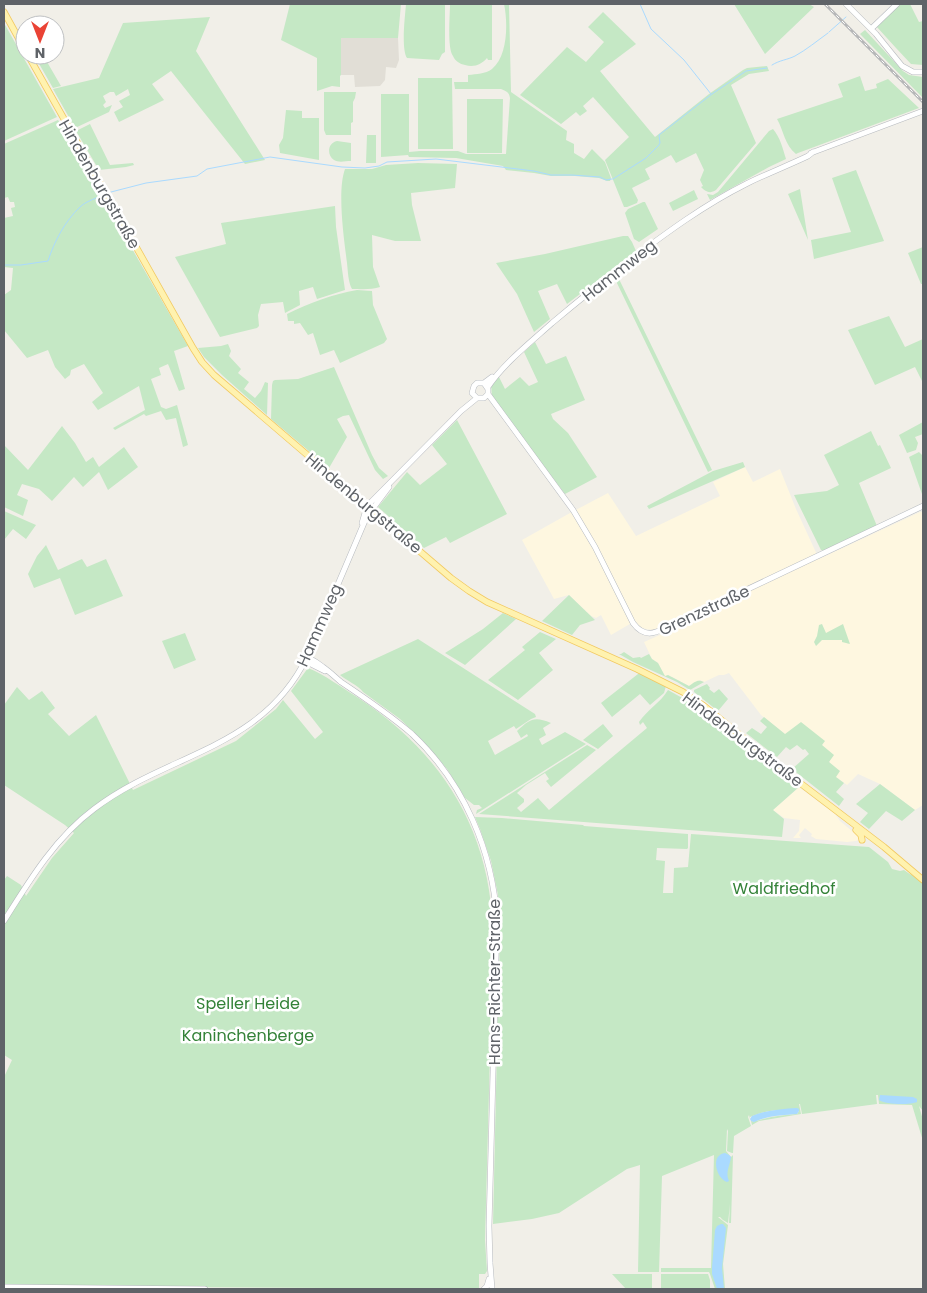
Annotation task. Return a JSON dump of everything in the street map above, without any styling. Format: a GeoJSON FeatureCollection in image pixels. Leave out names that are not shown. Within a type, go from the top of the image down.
{"type":"FeatureCollection","features":[{"type":"Feature","properties":{"kind":"main road"},"geometry":{"type":"LineString","coordinates":[[846,4],[871,29],[902,66],[913,72],[923,72]]}},
{"type":"Feature","properties":{"kind":"main road"},"geometry":{"type":"LineString","coordinates":[[871,29],[897,4]]}},
{"type":"Feature","properties":{"kind":"main road"},"geometry":{"type":"LineString","coordinates":[[4,12],[15,32]]}},
{"type":"Feature","properties":{"kind":"main road","name":"Hindenburgstraße"},"geometry":{"type":"LineString","coordinates":[[34,65],[193,348],[214,375],[451,578],[479,597],[683,692],[704,706],[923,880]]}},
{"type":"Feature","properties":{"kind":"main road","name":"Hammweg"},"geometry":{"type":"LineString","coordinates":[[4,921],[54,847],[71,828],[93,809],[149,776],[210,748],[243,729],[263,714],[280,696],[296,676],[306,659],[371,510],[395,479],[475,396],[472,390],[477,383],[486,385],[561,315],[640,253],[700,211],[776,167],[803,155],[923,111]]}},
{"type":"Feature","properties":{"kind":"main road"},"geometry":{"type":"LineString","coordinates":[[475,396],[486,396],[486,385]]}},
{"type":"Feature","properties":{"kind":"main road","name":"Grenzstraße"},"geometry":{"type":"LineString","coordinates":[[486,396],[499,410],[557,488],[584,528],[633,623],[640,630],[649,634],[670,626],[923,506]]}},
{"type":"Feature","properties":{"kind":"main road","name":"Hammweg"},"geometry":{"type":"LineString","coordinates":[[356,542],[369,519],[371,510]]}},
{"type":"Feature","properties":{"kind":"main road","name":"Hans-Richter-Straße"},"geometry":{"type":"LineString","coordinates":[[306,659],[334,676],[403,727],[436,761],[446,773],[468,809],[481,839],[489,865],[495,894],[497,921],[490,1192],[490,1269],[492,1289]]}},
{"type":"Feature","properties":{"kind":"main road","name":"Hindenburgstraße"},"geometry":{"type":"LineString","coordinates":[[836,811],[859,832],[862,840]]}},
{"type":"Feature","properties":{"kind":"main road"},"geometry":{"type":"LineString","coordinates":[[484,1289],[489,1281],[490,1269]]}},
{"type":"Feature","properties":{"kind":"main road"},"geometry":{"type":"LineString","coordinates":[[4,1287],[205,1289]]}},
{"type":"Feature","properties":{"kind":"shaded area"},"geometry":{"type":"Polygon","coordinates":[[[341,38],[398,38],[399,60],[396,68],[386,67],[385,80],[380,86],[355,87],[354,75],[341,75],[341,38]]]}},
{"type":"Feature","properties":{"kind":"shaded area"},"geometry":{"type":"Polygon","coordinates":[[[745,467],[753,482],[780,469],[819,559],[923,512],[923,805],[915,810],[880,784],[858,774],[847,785],[836,777],[822,745],[824,741],[785,734],[761,715],[729,673],[719,675],[704,682],[700,680],[689,686],[672,677],[665,677],[658,663],[652,659],[644,642],[662,634],[660,628],[646,629],[640,627],[635,621],[611,635],[601,615],[596,618],[591,616],[569,595],[554,599],[522,540],[608,493],[636,536],[720,496],[713,482],[745,467]]]}},
{"type":"Feature","properties":{"kind":"shaded area"},"geometry":{"type":"Polygon","coordinates":[[[799,787],[835,814],[840,821],[858,836],[858,840],[847,842],[816,839],[805,828],[799,835],[801,838],[793,838],[799,831],[800,820],[784,818],[773,810],[799,787]]]}},
{"type":"Feature","properties":{"kind":"green space"},"geometry":{"type":"Polygon","coordinates":[[[290,4],[401,4],[398,38],[341,38],[340,87],[332,86],[317,91],[317,58],[281,40],[290,4]]]}},
{"type":"Feature","properties":{"kind":"green space"},"geometry":{"type":"Polygon","coordinates":[[[406,4],[445,4],[445,52],[439,60],[407,58],[404,40],[406,4]]]}},
{"type":"Feature","properties":{"kind":"green space"},"geometry":{"type":"Polygon","coordinates":[[[450,4],[492,4],[492,60],[487,58],[480,64],[468,66],[461,64],[455,59],[450,46],[450,4]]]}},
{"type":"Feature","properties":{"kind":"green space"},"geometry":{"type":"Polygon","coordinates":[[[504,4],[509,4],[511,92],[567,131],[566,140],[574,144],[574,153],[584,159],[592,149],[605,162],[611,178],[610,181],[599,178],[551,176],[506,170],[503,166],[456,158],[409,157],[408,155],[381,157],[381,94],[409,94],[409,152],[458,151],[466,154],[506,154],[510,98],[508,93],[501,89],[455,89],[454,82],[468,82],[468,75],[487,72],[497,63],[504,47],[506,20],[504,4]]]}},
{"type":"Feature","properties":{"kind":"green space"},"geometry":{"type":"Polygon","coordinates":[[[734,4],[809,4],[814,7],[765,54],[734,4]]]}},
{"type":"Feature","properties":{"kind":"green space"},"geometry":{"type":"Polygon","coordinates":[[[899,4],[910,4],[919,22],[923,21],[923,65],[911,64],[876,26],[899,4]]]}},
{"type":"Feature","properties":{"kind":"green space"},"geometry":{"type":"Polygon","coordinates":[[[603,12],[636,44],[600,71],[655,137],[709,94],[743,70],[767,66],[769,71],[749,74],[731,85],[756,143],[716,190],[708,192],[701,187],[703,186],[700,180],[704,170],[696,153],[676,163],[671,155],[645,169],[650,179],[632,188],[638,200],[637,203],[624,207],[605,160],[629,137],[593,97],[583,106],[587,111],[580,116],[576,112],[561,124],[520,95],[567,47],[586,62],[604,42],[588,27],[603,12]]]}},
{"type":"Feature","properties":{"kind":"green space"},"geometry":{"type":"Polygon","coordinates":[[[210,17],[196,51],[265,160],[245,164],[171,71],[152,84],[164,100],[119,122],[114,112],[123,107],[119,101],[130,95],[128,89],[116,96],[114,92],[110,92],[103,96],[106,102],[103,105],[105,108],[112,105],[109,112],[75,128],[53,89],[99,78],[123,23],[210,17]]]}},
{"type":"Feature","properties":{"kind":"green space"},"geometry":{"type":"Polygon","coordinates":[[[4,23],[15,43],[15,65],[28,65],[57,117],[4,141],[4,23]]]}},
{"type":"Feature","properties":{"kind":"green space"},"geometry":{"type":"Polygon","coordinates":[[[865,30],[903,71],[909,75],[923,77],[923,98],[860,34],[865,30]]]}},
{"type":"Feature","properties":{"kind":"green space"},"geometry":{"type":"Polygon","coordinates":[[[40,65],[49,65],[61,86],[53,88],[40,65]]]}},
{"type":"Feature","properties":{"kind":"green space"},"geometry":{"type":"Polygon","coordinates":[[[860,76],[865,91],[877,88],[876,84],[888,79],[919,108],[796,154],[792,151],[777,119],[843,97],[838,84],[860,76]]]}},
{"type":"Feature","properties":{"kind":"green space"},"geometry":{"type":"Polygon","coordinates":[[[418,78],[452,78],[453,149],[418,149],[418,78]]]}},
{"type":"Feature","properties":{"kind":"green space"},"geometry":{"type":"Polygon","coordinates":[[[324,92],[356,92],[353,102],[351,135],[326,135],[324,130],[324,92]]]}},
{"type":"Feature","properties":{"kind":"green space"},"geometry":{"type":"Polygon","coordinates":[[[467,99],[503,99],[502,153],[467,153],[467,99]]]}},
{"type":"Feature","properties":{"kind":"green space"},"geometry":{"type":"Polygon","coordinates":[[[286,110],[302,111],[302,118],[319,118],[319,160],[280,153],[279,145],[283,138],[286,110]]]}},
{"type":"Feature","properties":{"kind":"green space"},"geometry":{"type":"Polygon","coordinates":[[[58,120],[188,346],[174,351],[185,389],[179,391],[168,364],[159,368],[161,375],[151,379],[161,407],[166,409],[177,405],[188,445],[183,447],[176,418],[166,420],[161,411],[146,416],[144,414],[115,430],[113,428],[145,410],[139,386],[98,410],[92,402],[103,393],[84,364],[71,370],[70,375],[65,379],[55,367],[48,350],[27,358],[4,330],[4,295],[11,290],[13,268],[4,267],[4,218],[13,216],[11,208],[15,207],[14,202],[10,202],[8,197],[4,198],[4,144],[58,120]]]}},
{"type":"Feature","properties":{"kind":"green space"},"geometry":{"type":"Polygon","coordinates":[[[90,124],[110,165],[133,163],[134,165],[99,170],[76,131],[90,124]]]}},
{"type":"Feature","properties":{"kind":"green space"},"geometry":{"type":"Polygon","coordinates":[[[773,129],[779,139],[786,159],[710,200],[707,194],[713,195],[718,192],[769,131],[773,129]]]}},
{"type":"Feature","properties":{"kind":"green space"},"geometry":{"type":"Polygon","coordinates":[[[367,135],[376,135],[376,163],[366,163],[367,135]]]}},
{"type":"Feature","properties":{"kind":"green space"},"geometry":{"type":"Polygon","coordinates":[[[337,141],[351,143],[351,161],[338,161],[330,156],[331,144],[337,141]]]}},
{"type":"Feature","properties":{"kind":"green space"},"geometry":{"type":"Polygon","coordinates":[[[418,163],[457,164],[455,188],[411,193],[421,241],[395,241],[372,235],[373,267],[380,287],[352,289],[348,276],[342,215],[342,190],[345,169],[372,169],[386,165],[418,163]]]}},
{"type":"Feature","properties":{"kind":"green space"},"geometry":{"type":"Polygon","coordinates":[[[856,170],[884,241],[814,259],[811,240],[851,232],[832,178],[856,170]]]}},
{"type":"Feature","properties":{"kind":"green space"},"geometry":{"type":"Polygon","coordinates":[[[800,189],[808,240],[788,194],[800,189]]]}},
{"type":"Feature","properties":{"kind":"green space"},"geometry":{"type":"Polygon","coordinates":[[[694,190],[698,199],[673,211],[669,203],[694,190]]]}},
{"type":"Feature","properties":{"kind":"green space"},"geometry":{"type":"Polygon","coordinates":[[[645,202],[658,229],[639,242],[634,239],[625,213],[628,209],[645,202]]]}},
{"type":"Feature","properties":{"kind":"green space"},"geometry":{"type":"Polygon","coordinates":[[[335,206],[345,290],[317,299],[313,287],[299,291],[300,305],[285,313],[283,302],[261,304],[258,315],[259,326],[257,328],[220,337],[175,257],[226,244],[221,223],[335,206]]]}},
{"type":"Feature","properties":{"kind":"green space"},"geometry":{"type":"Polygon","coordinates":[[[628,236],[636,251],[567,304],[557,284],[538,291],[550,319],[534,332],[517,294],[496,263],[628,236]]]}},
{"type":"Feature","properties":{"kind":"green space"},"geometry":{"type":"Polygon","coordinates":[[[923,247],[923,284],[921,284],[908,253],[923,247]]]}},
{"type":"Feature","properties":{"kind":"green space"},"geometry":{"type":"Polygon","coordinates":[[[618,277],[712,470],[708,472],[615,279],[618,277]]]}},
{"type":"Feature","properties":{"kind":"green space"},"geometry":{"type":"Polygon","coordinates":[[[357,290],[372,291],[373,305],[387,339],[384,343],[340,363],[334,350],[320,355],[313,333],[308,335],[300,323],[294,324],[294,321],[288,321],[287,314],[295,310],[330,296],[357,290]]]}},
{"type":"Feature","properties":{"kind":"green space"},"geometry":{"type":"Polygon","coordinates":[[[889,316],[905,347],[923,339],[922,381],[915,367],[875,385],[848,330],[889,316]]]}},
{"type":"Feature","properties":{"kind":"green space"},"geometry":{"type":"Polygon","coordinates":[[[535,342],[546,364],[566,356],[585,400],[551,414],[553,419],[568,433],[597,477],[565,494],[492,398],[491,384],[498,375],[505,389],[520,377],[529,386],[538,382],[524,352],[535,342]]]}},
{"type":"Feature","properties":{"kind":"green space"},"geometry":{"type":"Polygon","coordinates":[[[228,344],[231,351],[229,356],[241,369],[238,373],[249,382],[244,389],[255,398],[265,382],[268,383],[267,415],[222,375],[198,348],[228,344]]]}},
{"type":"Feature","properties":{"kind":"green space"},"geometry":{"type":"Polygon","coordinates":[[[334,367],[372,455],[379,468],[388,476],[383,479],[375,470],[349,415],[337,419],[347,437],[329,468],[271,419],[273,381],[298,379],[334,367]]]}},
{"type":"Feature","properties":{"kind":"green space"},"geometry":{"type":"Polygon","coordinates":[[[457,420],[507,514],[450,543],[446,537],[424,548],[378,507],[407,472],[420,485],[447,464],[432,445],[457,420]]]}},
{"type":"Feature","properties":{"kind":"green space"},"geometry":{"type":"Polygon","coordinates":[[[923,422],[923,434],[915,437],[918,443],[916,450],[907,453],[899,435],[923,422]]]}},
{"type":"Feature","properties":{"kind":"green space"},"geometry":{"type":"Polygon","coordinates":[[[62,426],[86,462],[93,457],[99,467],[124,447],[138,467],[108,490],[99,472],[83,487],[74,477],[52,501],[39,489],[22,484],[17,495],[28,500],[23,516],[4,507],[4,445],[28,470],[62,426]]]}},
{"type":"Feature","properties":{"kind":"green space"},"geometry":{"type":"Polygon","coordinates":[[[871,431],[891,468],[859,483],[877,526],[825,551],[821,550],[794,495],[827,491],[839,485],[824,455],[871,431]]]}},
{"type":"Feature","properties":{"kind":"green space"},"geometry":{"type":"Polygon","coordinates":[[[919,452],[923,456],[923,497],[909,457],[919,452]]]}},
{"type":"Feature","properties":{"kind":"green space"},"geometry":{"type":"Polygon","coordinates":[[[743,462],[745,467],[649,509],[647,506],[713,471],[743,462]]]}},
{"type":"Feature","properties":{"kind":"green space"},"geometry":{"type":"Polygon","coordinates":[[[4,511],[36,525],[26,539],[13,529],[4,540],[4,511]]]}},
{"type":"Feature","properties":{"kind":"green space"},"geometry":{"type":"Polygon","coordinates":[[[46,545],[58,570],[82,559],[87,567],[106,559],[123,596],[75,615],[60,578],[34,588],[28,574],[37,556],[46,545]]]}},
{"type":"Feature","properties":{"kind":"green space"},"geometry":{"type":"Polygon","coordinates":[[[569,595],[595,620],[580,625],[572,635],[542,621],[569,595]]]}},
{"type":"Feature","properties":{"kind":"green space"},"geometry":{"type":"Polygon","coordinates":[[[503,613],[516,619],[465,665],[445,653],[483,629],[503,613]]]}},
{"type":"Feature","properties":{"kind":"green space"},"geometry":{"type":"Polygon","coordinates":[[[822,624],[826,633],[843,624],[850,644],[842,642],[842,640],[822,640],[816,646],[814,642],[819,625],[822,624]]]}},
{"type":"Feature","properties":{"kind":"green space"},"geometry":{"type":"Polygon","coordinates":[[[540,632],[556,639],[539,653],[553,670],[518,700],[488,680],[525,650],[522,647],[540,632]]]}},
{"type":"Feature","properties":{"kind":"green space"},"geometry":{"type":"Polygon","coordinates":[[[185,633],[196,660],[174,669],[162,641],[185,633]]]}},
{"type":"Feature","properties":{"kind":"green space"},"geometry":{"type":"Polygon","coordinates":[[[418,639],[535,714],[536,717],[531,719],[516,729],[514,726],[488,741],[495,755],[528,736],[527,734],[521,738],[517,731],[529,721],[536,719],[551,723],[543,728],[546,735],[539,739],[542,745],[565,732],[586,744],[476,814],[477,810],[482,808],[465,798],[447,769],[424,742],[400,719],[340,675],[418,639]]]}},
{"type":"Feature","properties":{"kind":"green space"},"geometry":{"type":"Polygon","coordinates":[[[624,652],[633,658],[641,658],[649,654],[658,663],[665,676],[668,675],[689,686],[698,681],[704,682],[690,690],[619,654],[624,652]]]}},
{"type":"Feature","properties":{"kind":"green space","name":"Kaninchenberge"},"geometry":{"type":"Polygon","coordinates":[[[308,668],[357,697],[388,720],[439,771],[458,801],[473,832],[484,866],[491,902],[493,941],[485,1240],[487,1271],[485,1274],[479,1274],[479,1289],[4,1286],[4,1077],[12,1060],[4,1055],[4,880],[7,876],[21,885],[26,896],[52,858],[74,833],[65,825],[4,785],[4,705],[17,687],[29,700],[42,691],[55,708],[48,714],[69,736],[96,715],[133,790],[236,741],[276,709],[283,700],[315,739],[323,732],[291,691],[308,668]]]}},
{"type":"Feature","properties":{"kind":"green space"},"geometry":{"type":"Polygon","coordinates":[[[638,674],[642,674],[666,686],[664,693],[650,705],[640,694],[612,717],[601,703],[638,674]]]}},
{"type":"Feature","properties":{"kind":"green space"},"geometry":{"type":"Polygon","coordinates":[[[707,684],[714,693],[719,689],[728,699],[718,711],[694,692],[694,690],[707,684]]]}},
{"type":"Feature","properties":{"kind":"green space"},"geometry":{"type":"Polygon","coordinates":[[[668,690],[686,700],[799,787],[773,810],[784,819],[782,837],[479,814],[587,745],[596,750],[551,787],[546,781],[549,779],[545,773],[517,793],[524,799],[524,802],[517,808],[521,812],[538,798],[549,810],[647,728],[643,722],[640,725],[639,722],[668,690]]]}},
{"type":"Feature","properties":{"kind":"green space"},"geometry":{"type":"Polygon","coordinates":[[[764,717],[785,734],[801,722],[825,741],[822,745],[834,755],[829,762],[840,771],[836,777],[844,783],[836,792],[844,799],[839,806],[792,769],[809,754],[805,749],[803,750],[797,745],[790,750],[786,747],[777,757],[746,733],[752,728],[761,734],[767,727],[760,721],[764,717]]]}},
{"type":"Feature","properties":{"kind":"green space"},"geometry":{"type":"Polygon","coordinates":[[[603,724],[613,736],[598,749],[583,740],[603,724]]]}},
{"type":"Feature","properties":{"kind":"green space"},"geometry":{"type":"Polygon","coordinates":[[[880,784],[915,810],[902,821],[886,811],[869,829],[860,822],[868,813],[856,804],[880,784]]]}},
{"type":"Feature","properties":{"kind":"green space","name":"Waldfriedhof"},"geometry":{"type":"Polygon","coordinates":[[[475,817],[688,834],[687,849],[657,848],[656,860],[665,861],[663,893],[673,893],[674,868],[688,867],[691,834],[869,847],[888,862],[892,869],[904,870],[921,880],[923,882],[923,1111],[919,1106],[923,1120],[923,1141],[912,1105],[879,1104],[878,1095],[876,1095],[877,1104],[802,1114],[799,1104],[801,1114],[759,1121],[752,1125],[751,1121],[797,1114],[799,1111],[769,1111],[757,1114],[750,1117],[750,1119],[749,1115],[751,1126],[734,1136],[733,1153],[727,1151],[727,1129],[726,1151],[731,1157],[733,1155],[731,1223],[729,1223],[730,1204],[728,1223],[718,1217],[728,1225],[723,1264],[725,1289],[715,1289],[709,1272],[661,1272],[661,1268],[711,1268],[714,1155],[662,1176],[659,1272],[638,1272],[640,1165],[627,1169],[559,1213],[493,1224],[498,1004],[500,1021],[499,917],[498,895],[491,861],[475,817]]]}},
{"type":"Feature","properties":{"kind":"green space"},"geometry":{"type":"Polygon","coordinates":[[[612,1274],[652,1274],[652,1289],[626,1289],[612,1274]]]}},
{"type":"Feature","properties":{"kind":"green space"},"geometry":{"type":"Polygon","coordinates":[[[661,1274],[708,1274],[710,1289],[661,1289],[661,1274]]]}},
{"type":"Feature","properties":{"kind":"water"},"geometry":{"type":"Polygon","coordinates":[[[880,1095],[913,1097],[917,1099],[917,1102],[892,1104],[879,1100],[880,1095]]]}},
{"type":"Feature","properties":{"kind":"water"},"geometry":{"type":"Polygon","coordinates":[[[797,1108],[799,1111],[797,1114],[769,1117],[754,1122],[750,1119],[752,1116],[763,1112],[797,1108]]]}},
{"type":"Feature","properties":{"kind":"water"},"geometry":{"type":"Polygon","coordinates":[[[725,1153],[731,1157],[728,1172],[729,1181],[727,1182],[720,1176],[716,1167],[717,1158],[725,1153]]]}},
{"type":"Feature","properties":{"kind":"water"},"geometry":{"type":"Polygon","coordinates":[[[721,1224],[726,1228],[722,1268],[724,1289],[717,1289],[712,1268],[715,1230],[721,1224]]]}},
{"type":"Feature","properties":{"kind":"waterway"},"geometry":{"type":"LineString","coordinates":[[640,4],[651,29],[684,60],[711,94]]}},
{"type":"Feature","properties":{"kind":"waterway"},"geometry":{"type":"LineString","coordinates":[[829,32],[846,17]]}},
{"type":"Feature","properties":{"kind":"waterway"},"geometry":{"type":"LineString","coordinates":[[772,65],[795,56],[828,33]]}},
{"type":"Feature","properties":{"kind":"waterway"},"geometry":{"type":"LineString","coordinates":[[613,179],[646,158],[659,145],[659,135],[712,94],[746,71],[767,68]]}},
{"type":"Feature","properties":{"kind":"waterway"},"geometry":{"type":"LineString","coordinates":[[111,192],[146,183],[197,176],[207,169],[270,157],[342,167],[365,168],[379,166],[387,162],[436,159],[534,171],[551,175],[612,179]]}},
{"type":"Feature","properties":{"kind":"waterway"},"geometry":{"type":"LineString","coordinates":[[4,265],[21,265],[48,261],[65,225],[82,205],[101,196]]}},
{"type":"Feature","properties":{"kind":"railway"},"geometry":{"type":"LineString","coordinates":[[825,4],[923,102]]}},
{"type":"Feature","properties":{"kind":"park label","name":"Speller Heide"},"geometry":{"type":"Point","coordinates":[248,1003]}}]}
